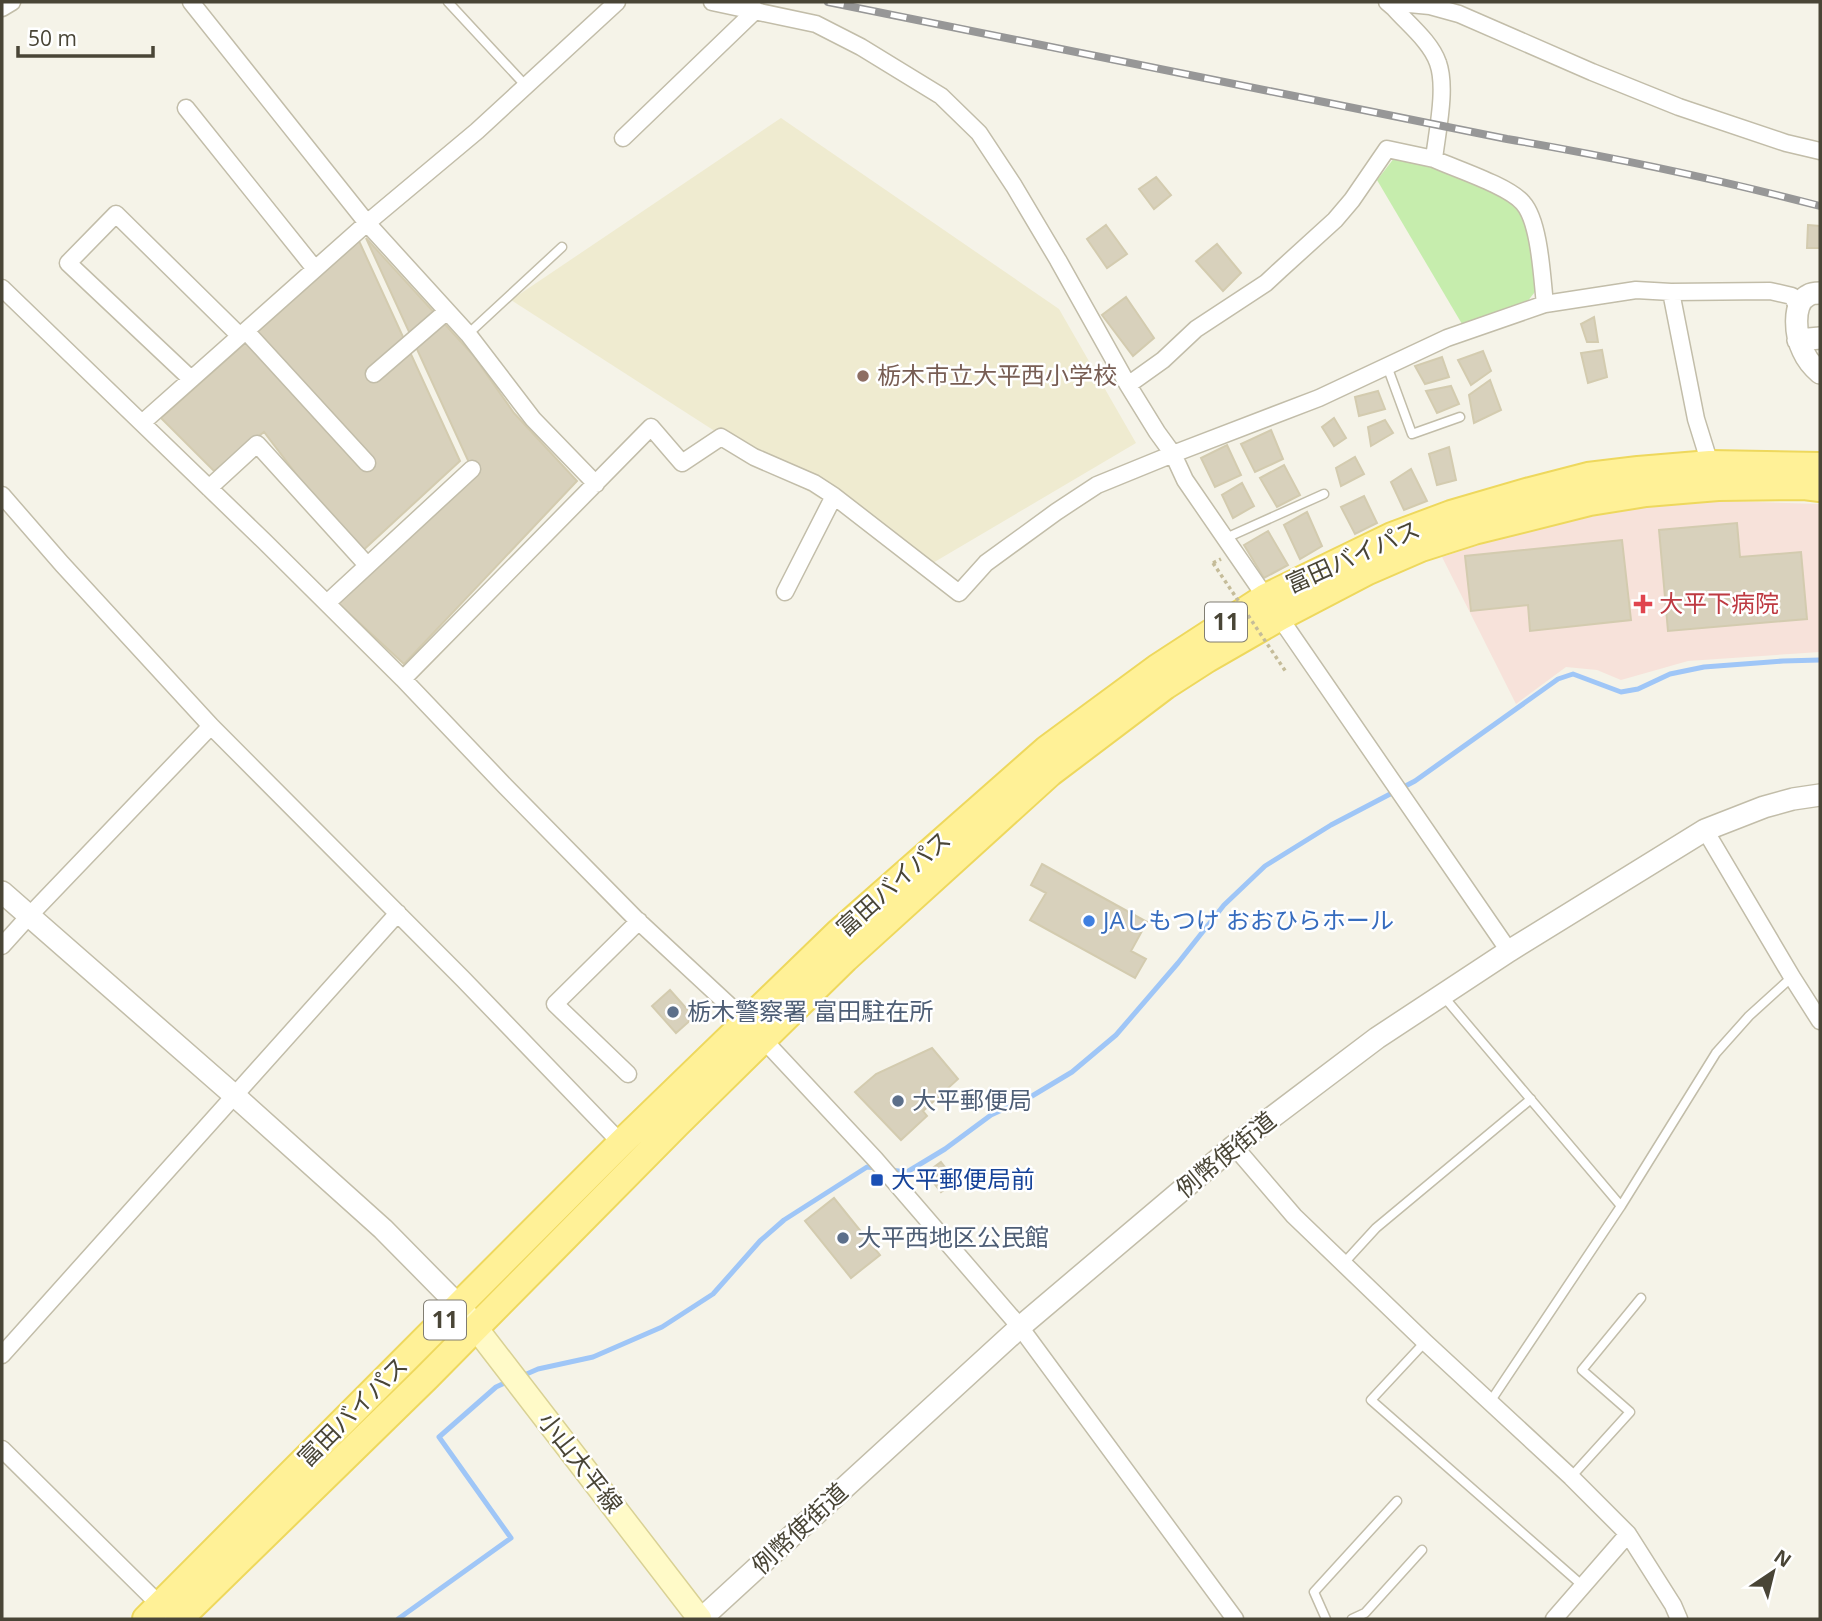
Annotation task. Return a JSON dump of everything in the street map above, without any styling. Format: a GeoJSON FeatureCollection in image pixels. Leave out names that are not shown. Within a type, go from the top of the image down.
{"type":"FeatureCollection","features":[{"type":"Feature","properties":{"kind":"main road","name":"富田バイパス"},"geometry":{"type":"LineString","coordinates":[[165,1616],[459,1306],[746,1021],[847,925],[1047,749],[1157,668],[1273,607],[1392,536],[1464,510],[1588,477],[1638,470],[1710,464],[1820,466]]}},
{"type":"Feature","properties":{"kind":"main road","name":"富田バイパス"},"geometry":{"type":"LineString","coordinates":[[165,1616],[475,1328],[845,959],[1050,773],[1165,686],[1207,659],[1273,607],[1421,548],[1474,531],[1590,502],[1718,486],[1820,488]]}},
{"type":"Feature","properties":{"kind":"main road","name":"小山大平線"},"geometry":{"type":"LineString","coordinates":[[459,1306],[701,1619]]}},
{"type":"Feature","properties":{"kind":"street"},"geometry":{"type":"LineString","coordinates":[[2,8],[12,2]]}},
{"type":"Feature","properties":{"kind":"street"},"geometry":{"type":"LineString","coordinates":[[191,2],[367,223],[468,334],[533,419],[596,484]]}},
{"type":"Feature","properties":{"kind":"street"},"geometry":{"type":"LineString","coordinates":[[142,423],[367,223],[477,131],[617,2]]}},
{"type":"Feature","properties":{"kind":"street"},"geometry":{"type":"LineString","coordinates":[[712,2],[816,24],[861,47],[942,96],[979,133],[1058,260],[1128,385],[1173,454],[1185,480],[1509,951]]}},
{"type":"Feature","properties":{"kind":"street"},"geometry":{"type":"LineString","coordinates":[[1390,5],[1430,6],[1458,14],[1679,107],[1786,143],[1820,151]]}},
{"type":"Feature","properties":{"kind":"street"},"geometry":{"type":"LineString","coordinates":[[1390,5],[1428,45],[1438,62],[1443,89],[1434,159]]}},
{"type":"Feature","properties":{"kind":"street"},"geometry":{"type":"LineString","coordinates":[[624,138],[755,10]]}},
{"type":"Feature","properties":{"kind":"street"},"geometry":{"type":"LineString","coordinates":[[186,108],[315,270]]}},
{"type":"Feature","properties":{"kind":"street"},"geometry":{"type":"LineString","coordinates":[[1128,385],[1163,360],[1196,330],[1266,283],[1335,220],[1352,201],[1387,149],[1434,159],[1503,188],[1524,203],[1535,228],[1545,304]]}},
{"type":"Feature","properties":{"kind":"street"},"geometry":{"type":"LineString","coordinates":[[191,379],[68,264],[116,214],[243,334],[367,463]]}},
{"type":"Feature","properties":{"kind":"street"},"geometry":{"type":"LineString","coordinates":[[2,288],[327,603],[639,921],[746,1021],[875,1159],[1020,1327],[1235,1619]]}},
{"type":"Feature","properties":{"kind":"street"},"geometry":{"type":"LineString","coordinates":[[403,679],[650,427],[682,463],[721,438],[754,457],[814,483],[959,593],[986,562],[1097,485],[1319,398],[1447,338],[1545,304],[1636,290],[1770,291],[1791,296],[1798,308]]}},
{"type":"Feature","properties":{"kind":"street"},"geometry":{"type":"LineString","coordinates":[[1671,292],[1696,419],[1710,464]]}},
{"type":"Feature","properties":{"kind":"street"},"geometry":{"type":"LineString","coordinates":[[1820,293],[1810,294],[1802,300],[1798,308],[1798,340],[1804,354],[1820,373]]}},
{"type":"Feature","properties":{"kind":"street"},"geometry":{"type":"LineString","coordinates":[[374,374],[447,312]]}},
{"type":"Feature","properties":{"kind":"street"},"geometry":{"type":"LineString","coordinates":[[1798,340],[1820,338]]}},
{"type":"Feature","properties":{"kind":"street"},"geometry":{"type":"LineString","coordinates":[[209,488],[257,444],[367,565]]}},
{"type":"Feature","properties":{"kind":"street"},"geometry":{"type":"LineString","coordinates":[[327,603],[472,469]]}},
{"type":"Feature","properties":{"kind":"street"},"geometry":{"type":"LineString","coordinates":[[2,495],[211,726],[398,913],[621,1143]]}},
{"type":"Feature","properties":{"kind":"street"},"geometry":{"type":"LineString","coordinates":[[785,592],[834,496]]}},
{"type":"Feature","properties":{"kind":"street"},"geometry":{"type":"LineString","coordinates":[[2,946],[211,726]]}},
{"type":"Feature","properties":{"kind":"street","name":"例幣使街道"},"geometry":{"type":"LineString","coordinates":[[701,1619],[1020,1327],[1234,1146],[1377,1038],[1509,951],[1705,830],[1764,807],[1820,794]]}},
{"type":"Feature","properties":{"kind":"street"},"geometry":{"type":"LineString","coordinates":[[1705,830],[1820,1021]]}},
{"type":"Feature","properties":{"kind":"street"},"geometry":{"type":"LineString","coordinates":[[2,892],[383,1229],[459,1306]]}},
{"type":"Feature","properties":{"kind":"street"},"geometry":{"type":"LineString","coordinates":[[2,1355],[398,913]]}},
{"type":"Feature","properties":{"kind":"street"},"geometry":{"type":"LineString","coordinates":[[628,1073],[555,1004],[639,921]]}},
{"type":"Feature","properties":{"kind":"street"},"geometry":{"type":"LineString","coordinates":[[1234,1146],[1294,1216],[1628,1534],[1673,1605],[1678,1619]]}},
{"type":"Feature","properties":{"kind":"street"},"geometry":{"type":"LineString","coordinates":[[2,1448],[165,1616]]}},
{"type":"Feature","properties":{"kind":"street"},"geometry":{"type":"LineString","coordinates":[[1554,1619],[1628,1534]]}},
{"type":"Feature","properties":{"kind":"lane"},"geometry":{"type":"LineString","coordinates":[[448,2],[526,86]]}},
{"type":"Feature","properties":{"kind":"lane"},"geometry":{"type":"LineString","coordinates":[[468,334],[562,247]]}},
{"type":"Feature","properties":{"kind":"lane"},"geometry":{"type":"LineString","coordinates":[[1387,366],[1412,434],[1460,417]]}},
{"type":"Feature","properties":{"kind":"lane"},"geometry":{"type":"LineString","coordinates":[[1226,538],[1324,494]]}},
{"type":"Feature","properties":{"kind":"lane"},"geometry":{"type":"LineString","coordinates":[[1490,1402],[1621,1206],[1716,1053],[1749,1016],[1792,976]]}},
{"type":"Feature","properties":{"kind":"lane"},"geometry":{"type":"LineString","coordinates":[[1442,995],[1621,1206]]}},
{"type":"Feature","properties":{"kind":"lane"},"geometry":{"type":"LineString","coordinates":[[1343,1264],[1376,1228],[1531,1099]]}},
{"type":"Feature","properties":{"kind":"lane"},"geometry":{"type":"LineString","coordinates":[[1571,1477],[1630,1412],[1582,1370],[1641,1298]]}},
{"type":"Feature","properties":{"kind":"lane"},"geometry":{"type":"LineString","coordinates":[[1425,1342],[1371,1399],[1583,1586]]}},
{"type":"Feature","properties":{"kind":"lane"},"geometry":{"type":"LineString","coordinates":[[1326,1619],[1314,1592],[1397,1501]]}},
{"type":"Feature","properties":{"kind":"lane"},"geometry":{"type":"LineString","coordinates":[[1352,1619],[1366,1613],[1422,1550]]}},
{"type":"Feature","properties":{"kind":"path"},"geometry":{"type":"LineString","coordinates":[[1213,563],[1286,672]]}},
{"type":"Feature","properties":{"kind":"shaded area","name":"栃木市立大平西小学校"},"geometry":{"type":"Polygon","coordinates":[[[781,118],[1059,309],[1136,443],[926,567],[511,300],[781,118]]]}},
{"type":"Feature","properties":{"kind":"shaded area","name":"大平下病院"},"geometry":{"type":"Polygon","coordinates":[[[1721,501],[1820,504],[1820,652],[1688,661],[1621,680],[1597,670],[1566,667],[1516,704],[1442,557],[1528,529],[1616,509],[1721,501]]]}},
{"type":"Feature","properties":{"kind":"green space"},"geometry":{"type":"Polygon","coordinates":[[[1395,157],[1435,165],[1502,194],[1519,206],[1530,228],[1538,288],[1527,302],[1462,324],[1377,180],[1395,157]]]}},
{"type":"Feature","properties":{"kind":"building"},"geometry":{"type":"Polygon","coordinates":[[[1156,177],[1171,195],[1154,209],[1139,189],[1156,177]]]}},
{"type":"Feature","properties":{"kind":"building"},"geometry":{"type":"Polygon","coordinates":[[[1106,225],[1127,254],[1107,268],[1087,239],[1106,225]]]}},
{"type":"Feature","properties":{"kind":"building"},"geometry":{"type":"Polygon","coordinates":[[[1808,225],[1820,226],[1820,248],[1807,248],[1808,225]]]}},
{"type":"Feature","properties":{"kind":"building"},"geometry":{"type":"Polygon","coordinates":[[[366,238],[473,355],[514,413],[577,481],[404,664],[338,603],[472,469],[366,238]]]}},
{"type":"Feature","properties":{"kind":"building"},"geometry":{"type":"Polygon","coordinates":[[[359,241],[460,461],[358,555],[264,432],[214,471],[161,418],[359,241]]]}},
{"type":"Feature","properties":{"kind":"building"},"geometry":{"type":"Polygon","coordinates":[[[1217,244],[1241,273],[1223,291],[1196,261],[1217,244]]]}},
{"type":"Feature","properties":{"kind":"building"},"geometry":{"type":"Polygon","coordinates":[[[1126,297],[1154,338],[1133,356],[1102,315],[1126,297]]]}},
{"type":"Feature","properties":{"kind":"building"},"geometry":{"type":"Polygon","coordinates":[[[1594,317],[1598,342],[1587,342],[1581,324],[1594,317]]]}},
{"type":"Feature","properties":{"kind":"building"},"geometry":{"type":"Polygon","coordinates":[[[1602,350],[1607,377],[1588,383],[1581,353],[1602,350]]]}},
{"type":"Feature","properties":{"kind":"building"},"geometry":{"type":"Polygon","coordinates":[[[1483,351],[1491,371],[1471,385],[1458,360],[1483,351]]]}},
{"type":"Feature","properties":{"kind":"building"},"geometry":{"type":"Polygon","coordinates":[[[1442,357],[1449,377],[1425,384],[1415,366],[1442,357]]]}},
{"type":"Feature","properties":{"kind":"building"},"geometry":{"type":"Polygon","coordinates":[[[1490,380],[1501,410],[1474,423],[1469,395],[1490,380]]]}},
{"type":"Feature","properties":{"kind":"building"},"geometry":{"type":"Polygon","coordinates":[[[1451,386],[1459,404],[1437,413],[1426,391],[1451,386]]]}},
{"type":"Feature","properties":{"kind":"building"},"geometry":{"type":"Polygon","coordinates":[[[1378,391],[1385,409],[1359,416],[1355,397],[1378,391]]]}},
{"type":"Feature","properties":{"kind":"building"},"geometry":{"type":"Polygon","coordinates":[[[1334,418],[1346,438],[1334,446],[1322,427],[1334,418]]]}},
{"type":"Feature","properties":{"kind":"building"},"geometry":{"type":"Polygon","coordinates":[[[1385,420],[1393,433],[1371,446],[1368,427],[1385,420]]]}},
{"type":"Feature","properties":{"kind":"building"},"geometry":{"type":"Polygon","coordinates":[[[1271,430],[1283,459],[1255,472],[1241,444],[1271,430]]]}},
{"type":"Feature","properties":{"kind":"building"},"geometry":{"type":"Polygon","coordinates":[[[1227,445],[1241,475],[1215,487],[1201,458],[1227,445]]]}},
{"type":"Feature","properties":{"kind":"building"},"geometry":{"type":"Polygon","coordinates":[[[1449,447],[1456,480],[1437,485],[1429,454],[1449,447]]]}},
{"type":"Feature","properties":{"kind":"building"},"geometry":{"type":"Polygon","coordinates":[[[1355,457],[1364,474],[1341,486],[1336,468],[1355,457]]]}},
{"type":"Feature","properties":{"kind":"building"},"geometry":{"type":"Polygon","coordinates":[[[1284,465],[1300,495],[1277,507],[1260,478],[1284,465]]]}},
{"type":"Feature","properties":{"kind":"building"},"geometry":{"type":"Polygon","coordinates":[[[1411,469],[1427,501],[1404,510],[1391,482],[1411,469]]]}},
{"type":"Feature","properties":{"kind":"building"},"geometry":{"type":"Polygon","coordinates":[[[1242,483],[1254,506],[1233,518],[1222,495],[1242,483]]]}},
{"type":"Feature","properties":{"kind":"building"},"geometry":{"type":"Polygon","coordinates":[[[1364,496],[1377,523],[1355,534],[1341,507],[1364,496]]]}},
{"type":"Feature","properties":{"kind":"building"},"geometry":{"type":"Polygon","coordinates":[[[1307,512],[1322,546],[1300,559],[1284,525],[1307,512]]]}},
{"type":"Feature","properties":{"kind":"building"},"geometry":{"type":"Polygon","coordinates":[[[1737,523],[1740,557],[1801,552],[1807,619],[1668,631],[1659,530],[1737,523]]]}},
{"type":"Feature","properties":{"kind":"building"},"geometry":{"type":"Polygon","coordinates":[[[1268,531],[1288,565],[1264,578],[1244,545],[1268,531]]]}},
{"type":"Feature","properties":{"kind":"building"},"geometry":{"type":"Polygon","coordinates":[[[1622,540],[1631,620],[1530,631],[1528,605],[1471,611],[1465,556],[1622,540]]]}},
{"type":"Feature","properties":{"kind":"building","name":"JAしもつけ おおひらホール"},"geometry":{"type":"Polygon","coordinates":[[[1042,864],[1147,922],[1131,951],[1146,959],[1135,978],[1030,920],[1046,893],[1031,885],[1042,864]]]}},
{"type":"Feature","properties":{"kind":"building","name":"栃木警察署 富田駐在所"},"geometry":{"type":"Polygon","coordinates":[[[670,990],[694,1017],[676,1033],[652,1006],[670,990]]]}},
{"type":"Feature","properties":{"kind":"building","name":"大平郵便局"},"geometry":{"type":"Polygon","coordinates":[[[932,1048],[958,1079],[923,1111],[927,1116],[901,1140],[855,1092],[876,1074],[932,1048]]]}},
{"type":"Feature","properties":{"kind":"building"},"geometry":{"type":"Polygon","coordinates":[[[941,1162],[956,1181],[941,1192],[926,1173],[941,1162]]]}},
{"type":"Feature","properties":{"kind":"building","name":"大平西地区公民館"},"geometry":{"type":"Polygon","coordinates":[[[834,1198],[880,1255],[851,1278],[805,1221],[834,1198]]]}},
{"type":"Feature","properties":{"kind":"waterway"},"geometry":{"type":"LineString","coordinates":[[890,1170],[907,1172],[945,1149],[991,1115],[1032,1096],[1072,1072],[1116,1035],[1224,905],[1265,866],[1331,825],[1415,781],[1558,679],[1573,674],[1621,692],[1638,689],[1670,674],[1704,667],[1820,660]]}},
{"type":"Feature","properties":{"kind":"waterway"},"geometry":{"type":"LineString","coordinates":[[522,1376],[538,1369],[593,1357],[662,1327],[713,1294],[760,1241],[784,1220],[867,1167],[877,1168]]}},
{"type":"Feature","properties":{"kind":"waterway"},"geometry":{"type":"LineString","coordinates":[[398,1619],[511,1538],[439,1437],[496,1387],[509,1381]]}},
{"type":"Feature","properties":{"kind":"railway"},"geometry":{"type":"LineString","coordinates":[[828,2],[1625,161],[1820,206]]}},
{"type":"Feature","properties":{"kind":"place","name":"栃木市立大平西小学校"},"geometry":{"type":"Point","coordinates":[863,376]}},
{"type":"Feature","properties":{"kind":"place","name":"大平下病院"},"geometry":{"type":"Point","coordinates":[1643,604]}},
{"type":"Feature","properties":{"kind":"place","name":"JAしもつけ おおひらホール"},"geometry":{"type":"Point","coordinates":[1089,921]}},
{"type":"Feature","properties":{"kind":"place","name":"栃木警察署 富田駐在所"},"geometry":{"type":"Point","coordinates":[673,1012]}},
{"type":"Feature","properties":{"kind":"place","name":"大平郵便局"},"geometry":{"type":"Point","coordinates":[898,1101]}},
{"type":"Feature","properties":{"kind":"place","name":"大平郵便局前"},"geometry":{"type":"Point","coordinates":[877,1180]}},
{"type":"Feature","properties":{"kind":"place","name":"大平西地区公民館"},"geometry":{"type":"Point","coordinates":[843,1238]}}]}
